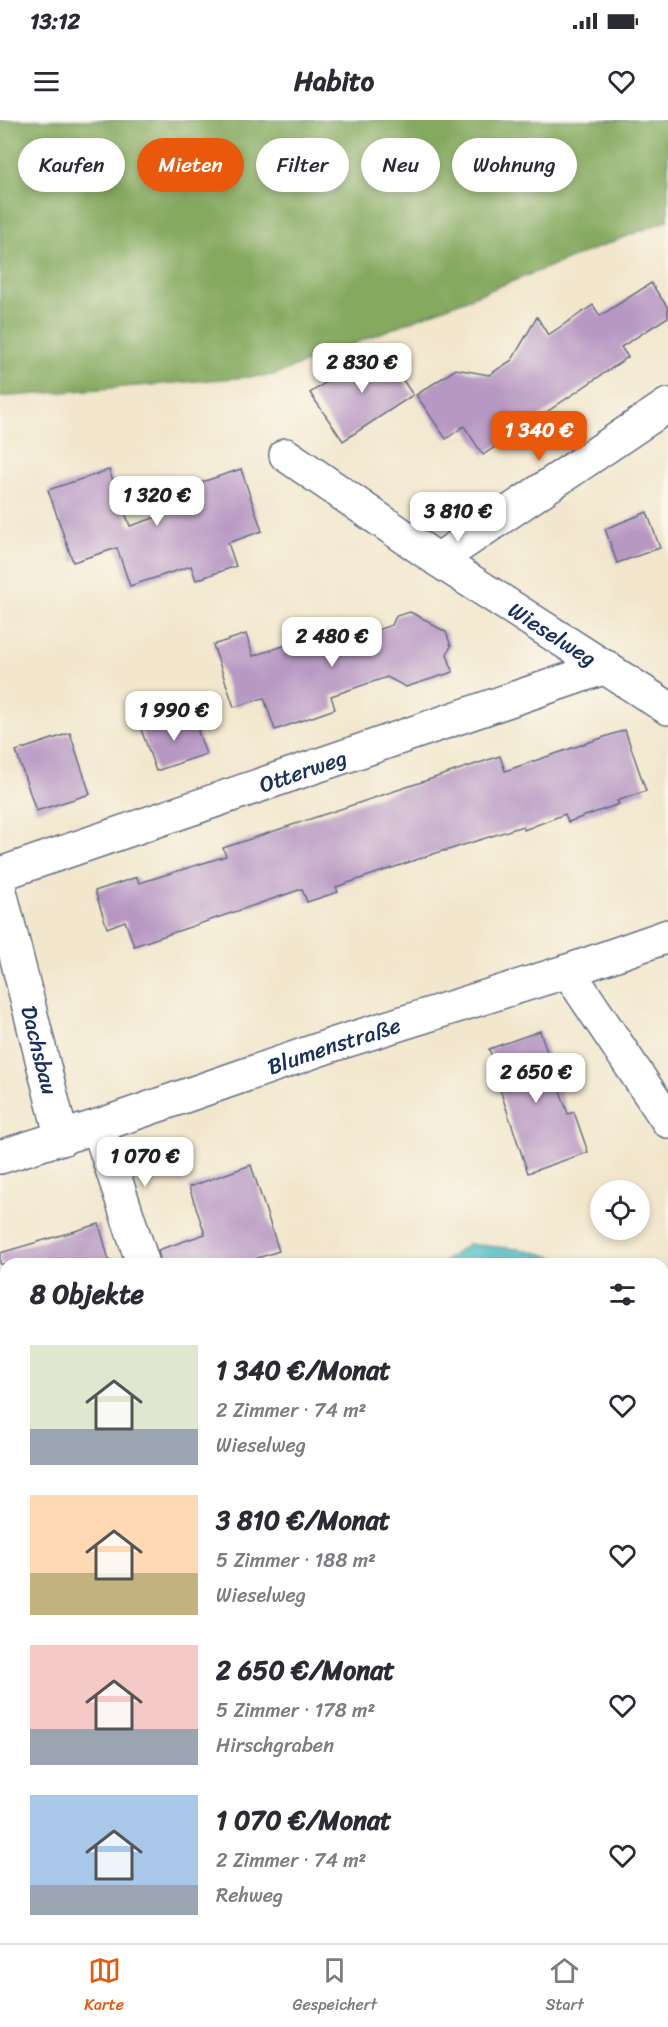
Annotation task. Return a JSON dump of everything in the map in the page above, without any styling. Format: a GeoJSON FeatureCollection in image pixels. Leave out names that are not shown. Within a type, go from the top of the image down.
{"type":"FeatureCollection","features":[{"type":"Feature","properties":{"kind":"street"},"geometry":{"type":"LineString","coordinates":[[438,560],[668,405]]}},
{"type":"Feature","properties":{"kind":"street","name":"Wieselweg"},"geometry":{"type":"LineString","coordinates":[[286,455],[438,560],[668,708]]}},
{"type":"Feature","properties":{"kind":"street","name":"Otterweg"},"geometry":{"type":"LineString","coordinates":[[0,874],[606,666]]}},
{"type":"Feature","properties":{"kind":"street","name":"Dachsbau"},"geometry":{"type":"LineString","coordinates":[[0,891],[62,1138]]}},
{"type":"Feature","properties":{"kind":"street","name":"Blumenstraße"},"geometry":{"type":"LineString","coordinates":[[0,1157],[98,1126],[332,1045],[568,971],[668,936]]}},
{"type":"Feature","properties":{"kind":"street"},"geometry":{"type":"LineString","coordinates":[[568,971],[668,1121]]}},
{"type":"Feature","properties":{"kind":"street"},"geometry":{"type":"LineString","coordinates":[[98,1126],[141,1258]]}},
{"type":"Feature","properties":{"kind":"green space"},"geometry":{"type":"Polygon","coordinates":[[[0,120],[668,120],[668,220],[274,375],[0,397],[0,120]]]}},
{"type":"Feature","properties":{"kind":"water"},"geometry":{"type":"Polygon","coordinates":[[[468,1244],[527,1250],[556,1258],[449,1258],[468,1244]]]}},
{"type":"Feature","properties":{"kind":"building"},"geometry":{"type":"Polygon","coordinates":[[[651,283],[668,308],[668,317],[621,347],[628,357],[483,455],[464,426],[446,439],[416,395],[456,369],[489,375],[512,360],[537,317],[548,335],[593,305],[600,316],[651,283]]]}},
{"type":"Feature","properties":{"kind":"building"},"geometry":{"type":"Polygon","coordinates":[[[380,346],[413,395],[343,441],[310,393],[380,346]]]}},
{"type":"Feature","properties":{"kind":"building"},"geometry":{"type":"Polygon","coordinates":[[[241,469],[262,531],[228,543],[236,566],[196,580],[191,566],[130,586],[117,548],[73,562],[48,490],[109,470],[130,526],[196,504],[190,486],[241,469]]]}},
{"type":"Feature","properties":{"kind":"building"},"geometry":{"type":"Polygon","coordinates":[[[647,512],[660,548],[617,563],[605,529],[647,512]]]}},
{"type":"Feature","properties":{"kind":"building"},"geometry":{"type":"Polygon","coordinates":[[[410,612],[446,632],[451,646],[447,654],[453,672],[406,687],[387,677],[331,696],[335,709],[275,730],[264,698],[234,707],[213,645],[246,634],[253,656],[311,637],[316,650],[392,625],[396,616],[410,612]]]}},
{"type":"Feature","properties":{"kind":"building"},"geometry":{"type":"Polygon","coordinates":[[[191,712],[206,754],[156,771],[141,729],[191,712]]]}},
{"type":"Feature","properties":{"kind":"building"},"geometry":{"type":"Polygon","coordinates":[[[625,730],[646,791],[617,801],[619,804],[568,822],[565,814],[524,830],[523,826],[445,850],[336,887],[338,892],[307,902],[302,889],[134,946],[125,921],[107,928],[95,891],[137,877],[139,883],[226,856],[223,848],[500,756],[505,771],[625,730]]]}},
{"type":"Feature","properties":{"kind":"building"},"geometry":{"type":"Polygon","coordinates":[[[70,733],[90,794],[36,811],[16,751],[70,733]]]}},
{"type":"Feature","properties":{"kind":"building"},"geometry":{"type":"Polygon","coordinates":[[[540,1031],[568,1114],[574,1112],[588,1152],[528,1173],[500,1090],[504,1089],[489,1049],[540,1031]]]}},
{"type":"Feature","properties":{"kind":"building"},"geometry":{"type":"Polygon","coordinates":[[[251,1165],[279,1251],[257,1258],[160,1258],[158,1250],[205,1234],[189,1187],[251,1165]]]}},
{"type":"Feature","properties":{"kind":"building"},"geometry":{"type":"Polygon","coordinates":[[[99,1224],[108,1258],[0,1258],[0,1253],[99,1224]]]}}]}
